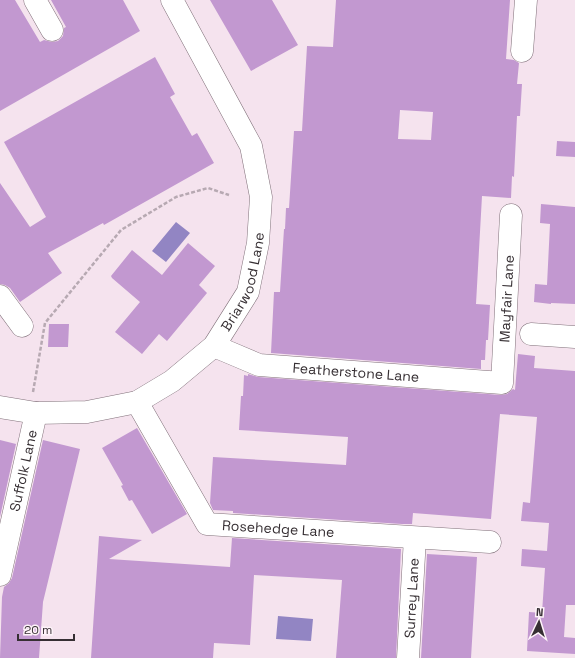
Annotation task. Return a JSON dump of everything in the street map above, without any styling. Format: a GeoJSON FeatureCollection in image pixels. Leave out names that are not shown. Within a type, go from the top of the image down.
{"type":"FeatureCollection","features":[{"type":"Feature","properties":{"kind":"street"},"geometry":{"type":"LineString","coordinates":[[35,0],[52,30]]}},
{"type":"Feature","properties":{"kind":"street","name":"Briarwood Lane"},"geometry":{"type":"LineString","coordinates":[[0,407],[34,402],[87,412],[137,402],[172,381],[214,346],[248,292],[258,243],[261,197],[251,146],[172,0]]}},
{"type":"Feature","properties":{"kind":"street"},"geometry":{"type":"LineString","coordinates":[[522,51],[526,0]]}},
{"type":"Feature","properties":{"kind":"street","name":"Mayfair Lane"},"geometry":{"type":"LineString","coordinates":[[502,383],[511,215]]}},
{"type":"Feature","properties":{"kind":"street"},"geometry":{"type":"LineString","coordinates":[[0,296],[22,326]]}},
{"type":"Feature","properties":{"kind":"street"},"geometry":{"type":"LineString","coordinates":[[531,334],[575,337]]}},
{"type":"Feature","properties":{"kind":"street","name":"Featherstone Lane"},"geometry":{"type":"LineString","coordinates":[[214,346],[259,364],[502,383]]}},
{"type":"Feature","properties":{"kind":"street","name":"Suffolk Lane"},"geometry":{"type":"LineString","coordinates":[[0,575],[34,402]]}},
{"type":"Feature","properties":{"kind":"street","name":"Rosehedge Lane"},"geometry":{"type":"LineString","coordinates":[[137,402],[207,524],[490,542]]}},
{"type":"Feature","properties":{"kind":"street","name":"Surrey Lane"},"geometry":{"type":"LineString","coordinates":[[408,658],[415,538]]}},
{"type":"Feature","properties":{"kind":"path"},"geometry":{"type":"LineString","coordinates":[[34,402],[45,323],[121,230],[176,197],[208,188],[229,194]]}},
{"type":"Feature","properties":{"kind":"shaded area"},"geometry":{"type":"Polygon","coordinates":[[[176,222],[190,233],[166,262],[152,251],[176,222]]]}},
{"type":"Feature","properties":{"kind":"shaded area"},"geometry":{"type":"Polygon","coordinates":[[[278,616],[313,619],[311,641],[276,639],[278,616]]]}},
{"type":"Feature","properties":{"kind":"building"},"geometry":{"type":"Polygon","coordinates":[[[0,0],[15,0],[40,42],[44,40],[52,42],[58,41],[63,36],[64,28],[66,27],[51,0],[123,0],[140,31],[0,111],[0,0]]]}},
{"type":"Feature","properties":{"kind":"building"},"geometry":{"type":"Polygon","coordinates":[[[210,0],[272,0],[298,45],[251,71],[210,0]]]}},
{"type":"Feature","properties":{"kind":"building"},"geometry":{"type":"Polygon","coordinates":[[[336,0],[510,0],[506,59],[514,60],[519,63],[517,84],[522,84],[520,116],[517,116],[514,177],[512,176],[511,198],[482,196],[476,304],[490,305],[488,340],[486,340],[485,360],[481,360],[481,369],[271,353],[274,292],[280,292],[286,208],[289,208],[294,131],[302,131],[307,46],[333,47],[336,0]],[[400,110],[398,139],[431,140],[433,112],[400,110]]]}},
{"type":"Feature","properties":{"kind":"building"},"geometry":{"type":"Polygon","coordinates":[[[155,57],[175,94],[170,97],[192,136],[197,133],[214,163],[104,225],[103,223],[48,253],[62,273],[20,302],[10,288],[0,284],[0,183],[30,227],[46,217],[4,142],[155,57]]]}},
{"type":"Feature","properties":{"kind":"building"},"geometry":{"type":"Polygon","coordinates":[[[557,141],[575,142],[575,157],[556,156],[557,141]]]}},
{"type":"Feature","properties":{"kind":"building"},"geometry":{"type":"Polygon","coordinates":[[[541,204],[575,207],[575,304],[534,302],[535,284],[547,285],[550,224],[540,223],[541,204]]]}},
{"type":"Feature","properties":{"kind":"building"},"geometry":{"type":"Polygon","coordinates":[[[188,243],[215,266],[199,285],[207,293],[167,341],[159,334],[142,354],[115,332],[140,302],[111,276],[132,250],[162,275],[188,243]]]}},
{"type":"Feature","properties":{"kind":"building"},"geometry":{"type":"Polygon","coordinates":[[[49,324],[69,324],[68,347],[48,347],[49,324]]]}},
{"type":"Feature","properties":{"kind":"building"},"geometry":{"type":"Polygon","coordinates":[[[518,354],[535,356],[534,368],[575,371],[575,605],[566,605],[564,637],[575,638],[575,654],[527,651],[529,612],[542,613],[545,568],[521,566],[522,549],[547,551],[549,523],[521,521],[523,502],[530,503],[537,417],[500,414],[491,519],[413,513],[412,524],[402,524],[233,513],[233,511],[213,510],[210,503],[213,457],[346,465],[348,437],[239,430],[244,375],[248,376],[248,374],[258,377],[501,395],[507,394],[513,389],[515,390],[518,354]]]}},
{"type":"Feature","properties":{"kind":"building"},"geometry":{"type":"Polygon","coordinates":[[[137,428],[187,514],[152,534],[132,500],[129,501],[121,486],[123,485],[102,448],[137,428]]]}},
{"type":"Feature","properties":{"kind":"building"},"geometry":{"type":"Polygon","coordinates":[[[0,440],[16,444],[0,517],[0,440]]]}},
{"type":"Feature","properties":{"kind":"building"},"geometry":{"type":"Polygon","coordinates":[[[43,440],[80,449],[43,602],[39,658],[0,658],[2,597],[4,587],[12,578],[43,440]]]}},
{"type":"Feature","properties":{"kind":"building"},"geometry":{"type":"Polygon","coordinates":[[[99,536],[142,540],[109,559],[230,567],[232,538],[401,549],[396,658],[336,658],[342,580],[254,575],[250,645],[214,643],[213,658],[91,658],[99,536]]]}},
{"type":"Feature","properties":{"kind":"building"},"geometry":{"type":"Polygon","coordinates":[[[427,554],[477,557],[471,658],[421,658],[427,554]]]}}]}
